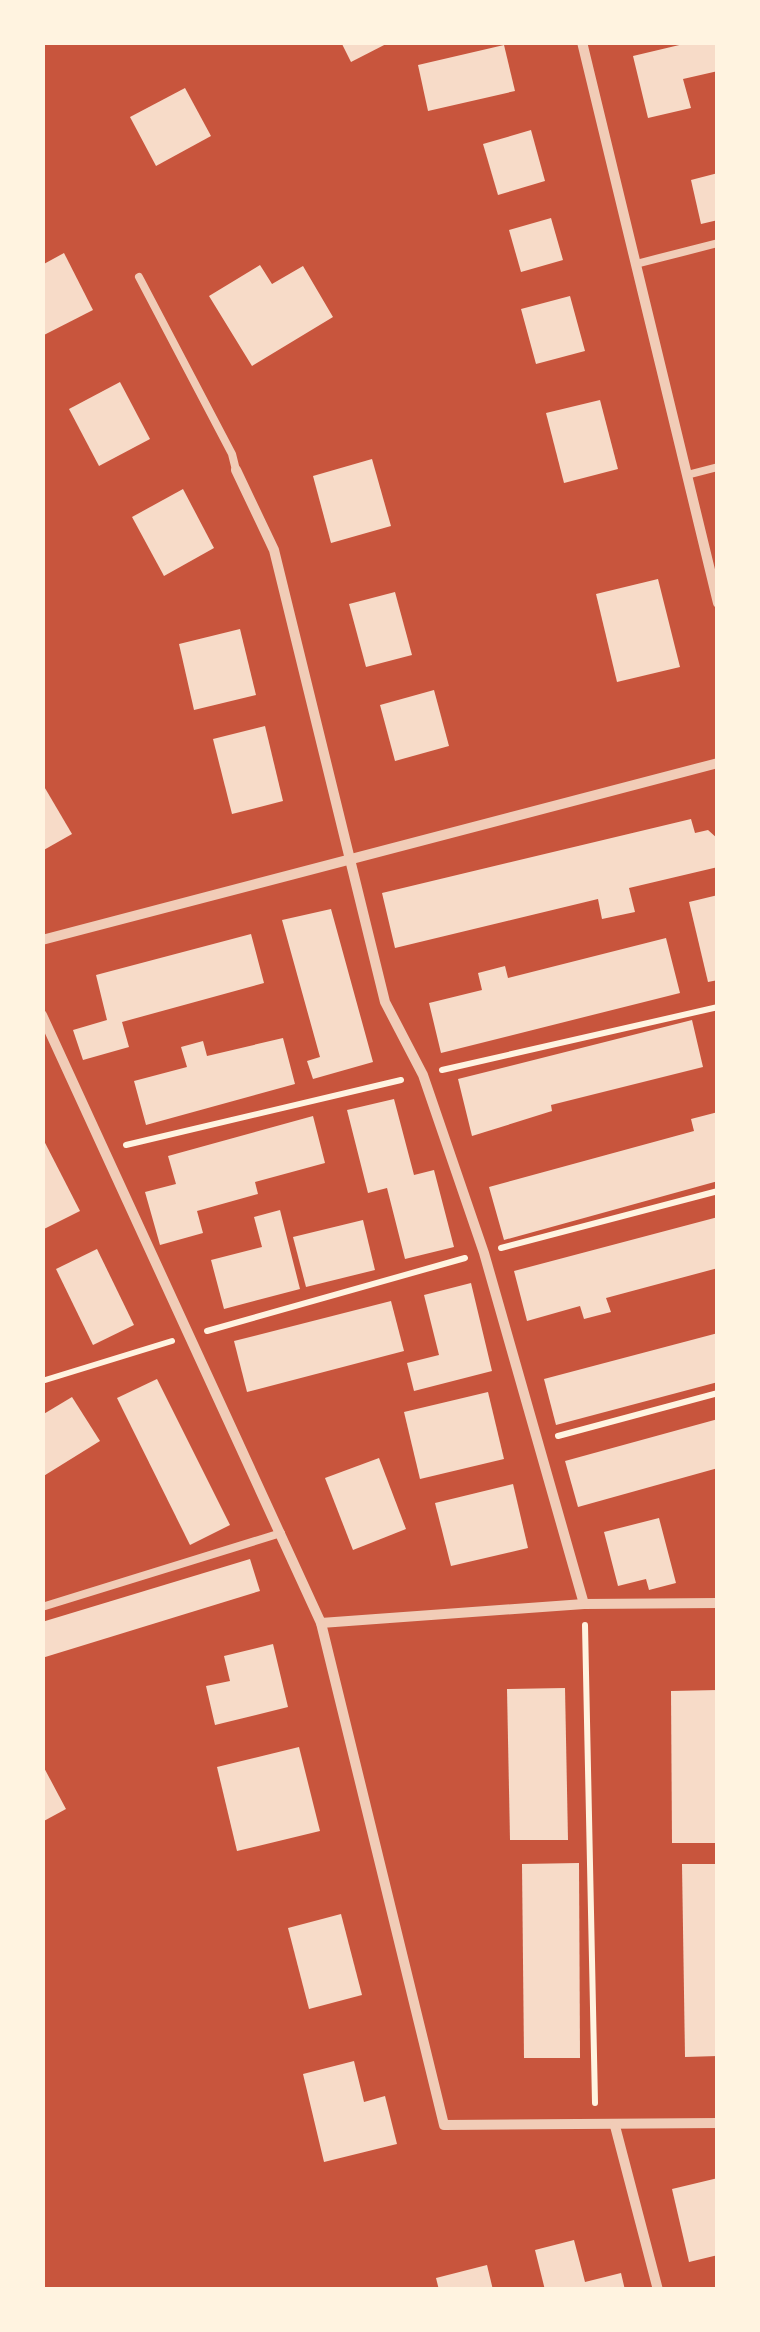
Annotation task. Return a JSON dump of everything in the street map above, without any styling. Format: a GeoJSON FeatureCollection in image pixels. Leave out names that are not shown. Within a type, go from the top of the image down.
{"type":"FeatureCollection","features":[{"type":"Feature","properties":{"kind":"street"},"geometry":{"type":"LineString","coordinates":[[582,42],[718,604]]}},
{"type":"Feature","properties":{"kind":"street"},"geometry":{"type":"LineString","coordinates":[[236,470],[274,550],[347,862],[385,1002],[423,1075],[484,1253],[584,1604]]}},
{"type":"Feature","properties":{"kind":"street"},"geometry":{"type":"LineString","coordinates":[[42,940],[718,763]]}},
{"type":"Feature","properties":{"kind":"street"},"geometry":{"type":"LineString","coordinates":[[42,1016],[193,1335],[321,1622],[444,2124],[718,2123]]}},
{"type":"Feature","properties":{"kind":"street"},"geometry":{"type":"LineString","coordinates":[[321,1622],[584,1604],[718,1603]]}},
{"type":"Feature","properties":{"kind":"street"},"geometry":{"type":"LineString","coordinates":[[615,2126],[658,2290]]}},
{"type":"Feature","properties":{"kind":"lane"},"geometry":{"type":"LineString","coordinates":[[636,264],[718,244]]}},
{"type":"Feature","properties":{"kind":"lane"},"geometry":{"type":"LineString","coordinates":[[139,277],[232,454],[236,470]]}},
{"type":"Feature","properties":{"kind":"lane"},"geometry":{"type":"LineString","coordinates":[[687,475],[718,466]]}},
{"type":"Feature","properties":{"kind":"lane"},"geometry":{"type":"LineString","coordinates":[[42,1607],[281,1533]]}},
{"type":"Feature","properties":{"kind":"path"},"geometry":{"type":"LineString","coordinates":[[42,1381],[484,1253],[718,1191]]}},
{"type":"Feature","properties":{"kind":"path"},"geometry":{"type":"LineString","coordinates":[[537,1441],[718,1393]]}},
{"type":"Feature","properties":{"kind":"path"},"geometry":{"type":"LineString","coordinates":[[584,1604],[595,2108],[615,2126]]}},
{"type":"Feature","properties":{"kind":"building"},"geometry":{"type":"Polygon","coordinates":[[[341,42],[390,42],[351,62],[341,42]]]}},
{"type":"Feature","properties":{"kind":"building"},"geometry":{"type":"Polygon","coordinates":[[[692,42],[718,42],[718,71],[683,79],[691,108],[648,118],[633,56],[692,42]]]}},
{"type":"Feature","properties":{"kind":"building"},"geometry":{"type":"Polygon","coordinates":[[[504,45],[515,91],[428,111],[418,65],[504,45]]]}},
{"type":"Feature","properties":{"kind":"building"},"geometry":{"type":"Polygon","coordinates":[[[185,88],[211,136],[156,166],[130,117],[185,88]]]}},
{"type":"Feature","properties":{"kind":"building"},"geometry":{"type":"Polygon","coordinates":[[[531,130],[545,181],[498,195],[483,144],[531,130]]]}},
{"type":"Feature","properties":{"kind":"building"},"geometry":{"type":"Polygon","coordinates":[[[718,173],[718,220],[701,224],[691,180],[718,173]]]}},
{"type":"Feature","properties":{"kind":"building"},"geometry":{"type":"Polygon","coordinates":[[[551,218],[563,260],[521,272],[509,230],[551,218]]]}},
{"type":"Feature","properties":{"kind":"building"},"geometry":{"type":"Polygon","coordinates":[[[64,253],[93,310],[42,336],[42,265],[64,253]]]}},
{"type":"Feature","properties":{"kind":"building"},"geometry":{"type":"Polygon","coordinates":[[[260,265],[272,284],[303,266],[333,317],[252,366],[209,296],[260,265]]]}},
{"type":"Feature","properties":{"kind":"building"},"geometry":{"type":"Polygon","coordinates":[[[570,296],[585,351],[536,364],[521,309],[570,296]]]}},
{"type":"Feature","properties":{"kind":"building"},"geometry":{"type":"Polygon","coordinates":[[[120,382],[150,439],[99,466],[69,409],[120,382]]]}},
{"type":"Feature","properties":{"kind":"building"},"geometry":{"type":"Polygon","coordinates":[[[600,400],[618,469],[564,483],[546,413],[600,400]]]}},
{"type":"Feature","properties":{"kind":"building"},"geometry":{"type":"Polygon","coordinates":[[[372,459],[391,526],[331,543],[313,476],[372,459]]]}},
{"type":"Feature","properties":{"kind":"building"},"geometry":{"type":"Polygon","coordinates":[[[183,489],[214,548],[164,576],[132,517],[183,489]]]}},
{"type":"Feature","properties":{"kind":"building"},"geometry":{"type":"Polygon","coordinates":[[[658,579],[680,667],[617,682],[596,594],[658,579]]]}},
{"type":"Feature","properties":{"kind":"building"},"geometry":{"type":"Polygon","coordinates":[[[395,592],[412,655],[366,667],[349,604],[395,592]]]}},
{"type":"Feature","properties":{"kind":"building"},"geometry":{"type":"Polygon","coordinates":[[[240,629],[256,695],[194,710],[179,644],[240,629]]]}},
{"type":"Feature","properties":{"kind":"building"},"geometry":{"type":"Polygon","coordinates":[[[434,690],[449,746],[395,761],[380,705],[434,690]]]}},
{"type":"Feature","properties":{"kind":"building"},"geometry":{"type":"Polygon","coordinates":[[[265,726],[283,801],[232,814],[213,739],[265,726]]]}},
{"type":"Feature","properties":{"kind":"building"},"geometry":{"type":"Polygon","coordinates":[[[42,783],[72,834],[42,851],[42,783]]]}},
{"type":"Feature","properties":{"kind":"building"},"geometry":{"type":"Polygon","coordinates":[[[691,819],[695,833],[708,830],[718,839],[718,867],[629,888],[635,912],[602,919],[598,899],[395,948],[382,893],[691,819]]]}},
{"type":"Feature","properties":{"kind":"building"},"geometry":{"type":"Polygon","coordinates":[[[718,895],[718,980],[708,982],[689,902],[718,895]]]}},
{"type":"Feature","properties":{"kind":"building"},"geometry":{"type":"Polygon","coordinates":[[[331,909],[373,1062],[313,1079],[307,1061],[320,1057],[282,920],[331,909]]]}},
{"type":"Feature","properties":{"kind":"building"},"geometry":{"type":"Polygon","coordinates":[[[251,934],[264,983],[122,1022],[129,1047],[83,1060],[73,1030],[107,1020],[96,975],[251,934]]]}},
{"type":"Feature","properties":{"kind":"building"},"geometry":{"type":"Polygon","coordinates":[[[666,938],[680,993],[441,1053],[429,1003],[482,990],[478,973],[505,966],[508,978],[666,938]]]}},
{"type":"Feature","properties":{"kind":"building"},"geometry":{"type":"Polygon","coordinates":[[[692,1020],[703,1067],[551,1105],[552,1111],[472,1136],[458,1079],[692,1020]]]}},
{"type":"Feature","properties":{"kind":"building"},"geometry":{"type":"Polygon","coordinates":[[[283,1038],[295,1084],[146,1125],[134,1081],[187,1067],[181,1047],[203,1041],[207,1056],[283,1038]]]}},
{"type":"Feature","properties":{"kind":"building"},"geometry":{"type":"Polygon","coordinates":[[[394,1099],[414,1175],[434,1170],[454,1247],[405,1259],[387,1188],[368,1193],[347,1110],[394,1099]]]}},
{"type":"Feature","properties":{"kind":"building"},"geometry":{"type":"Polygon","coordinates":[[[718,1112],[718,1181],[504,1240],[489,1187],[694,1131],[691,1119],[718,1112]]]}},
{"type":"Feature","properties":{"kind":"building"},"geometry":{"type":"Polygon","coordinates":[[[313,1116],[325,1163],[255,1182],[258,1194],[197,1211],[203,1233],[160,1245],[145,1192],[176,1184],[168,1156],[313,1116]]]}},
{"type":"Feature","properties":{"kind":"building"},"geometry":{"type":"Polygon","coordinates":[[[42,1137],[80,1211],[42,1230],[42,1137]]]}},
{"type":"Feature","properties":{"kind":"building"},"geometry":{"type":"Polygon","coordinates":[[[280,1210],[300,1289],[224,1309],[211,1260],[262,1247],[254,1217],[280,1210]]]}},
{"type":"Feature","properties":{"kind":"building"},"geometry":{"type":"Polygon","coordinates":[[[718,1217],[718,1268],[606,1298],[611,1312],[584,1319],[580,1306],[527,1321],[514,1271],[718,1217]]]}},
{"type":"Feature","properties":{"kind":"building"},"geometry":{"type":"Polygon","coordinates":[[[363,1220],[375,1270],[306,1287],[293,1237],[363,1220]]]}},
{"type":"Feature","properties":{"kind":"building"},"geometry":{"type":"Polygon","coordinates":[[[97,1249],[134,1325],[93,1345],[56,1269],[97,1249]]]}},
{"type":"Feature","properties":{"kind":"building"},"geometry":{"type":"Polygon","coordinates":[[[471,1283],[492,1371],[414,1391],[407,1363],[439,1355],[424,1295],[471,1283]]]}},
{"type":"Feature","properties":{"kind":"building"},"geometry":{"type":"Polygon","coordinates":[[[391,1301],[404,1351],[247,1392],[234,1341],[391,1301]]]}},
{"type":"Feature","properties":{"kind":"building"},"geometry":{"type":"Polygon","coordinates":[[[718,1333],[718,1382],[556,1425],[544,1379],[718,1333]]]}},
{"type":"Feature","properties":{"kind":"building"},"geometry":{"type":"Polygon","coordinates":[[[157,1379],[230,1525],[190,1545],[117,1398],[157,1379]]]}},
{"type":"Feature","properties":{"kind":"building"},"geometry":{"type":"Polygon","coordinates":[[[488,1392],[504,1459],[420,1479],[404,1412],[488,1392]]]}},
{"type":"Feature","properties":{"kind":"building"},"geometry":{"type":"Polygon","coordinates":[[[72,1397],[100,1441],[42,1477],[42,1415],[72,1397]]]}},
{"type":"Feature","properties":{"kind":"building"},"geometry":{"type":"Polygon","coordinates":[[[718,1419],[718,1468],[578,1507],[565,1461],[718,1419]]]}},
{"type":"Feature","properties":{"kind":"building"},"geometry":{"type":"Polygon","coordinates":[[[379,1458],[406,1529],[353,1550],[325,1478],[379,1458]]]}},
{"type":"Feature","properties":{"kind":"building"},"geometry":{"type":"Polygon","coordinates":[[[513,1484],[528,1548],[451,1566],[435,1503],[513,1484]]]}},
{"type":"Feature","properties":{"kind":"building"},"geometry":{"type":"Polygon","coordinates":[[[659,1518],[676,1583],[649,1590],[646,1579],[618,1586],[604,1532],[659,1518]]]}},
{"type":"Feature","properties":{"kind":"building"},"geometry":{"type":"Polygon","coordinates":[[[250,1559],[260,1591],[42,1658],[42,1622],[250,1559]]]}},
{"type":"Feature","properties":{"kind":"building"},"geometry":{"type":"Polygon","coordinates":[[[273,1644],[288,1707],[215,1725],[206,1686],[230,1681],[224,1656],[273,1644]]]}},
{"type":"Feature","properties":{"kind":"building"},"geometry":{"type":"Polygon","coordinates":[[[565,1688],[568,1840],[510,1840],[507,1689],[565,1688]]]}},
{"type":"Feature","properties":{"kind":"building"},"geometry":{"type":"Polygon","coordinates":[[[718,1690],[718,1843],[672,1843],[671,1691],[718,1690]]]}},
{"type":"Feature","properties":{"kind":"building"},"geometry":{"type":"Polygon","coordinates":[[[299,1747],[320,1831],[237,1851],[217,1767],[299,1747]]]}},
{"type":"Feature","properties":{"kind":"building"},"geometry":{"type":"Polygon","coordinates":[[[42,1764],[66,1809],[42,1822],[42,1764]]]}},
{"type":"Feature","properties":{"kind":"building"},"geometry":{"type":"Polygon","coordinates":[[[579,1863],[580,2058],[524,2058],[522,1864],[579,1863]]]}},
{"type":"Feature","properties":{"kind":"building"},"geometry":{"type":"Polygon","coordinates":[[[682,1864],[718,1864],[718,2056],[685,2057],[682,1864]]]}},
{"type":"Feature","properties":{"kind":"building"},"geometry":{"type":"Polygon","coordinates":[[[341,1914],[362,1995],[309,2009],[288,1928],[341,1914]]]}},
{"type":"Feature","properties":{"kind":"building"},"geometry":{"type":"Polygon","coordinates":[[[354,2061],[364,2102],[385,2096],[397,2144],[324,2162],[303,2074],[354,2061]]]}},
{"type":"Feature","properties":{"kind":"building"},"geometry":{"type":"Polygon","coordinates":[[[718,2178],[718,2255],[689,2262],[672,2189],[718,2178]]]}},
{"type":"Feature","properties":{"kind":"building"},"geometry":{"type":"Polygon","coordinates":[[[574,2240],[585,2282],[621,2273],[625,2290],[545,2290],[535,2250],[574,2240]]]}},
{"type":"Feature","properties":{"kind":"building"},"geometry":{"type":"Polygon","coordinates":[[[487,2265],[493,2290],[439,2290],[436,2278],[487,2265]]]}}]}
